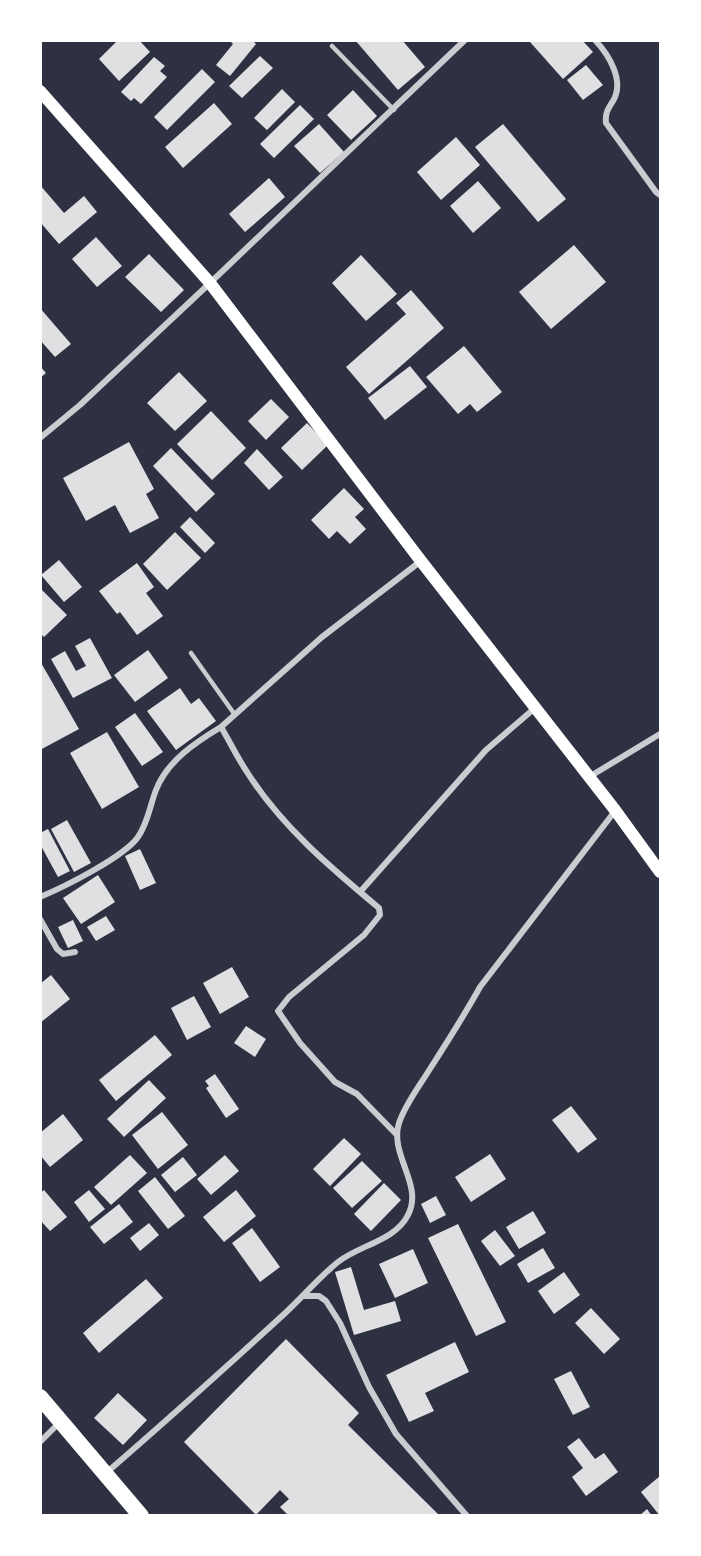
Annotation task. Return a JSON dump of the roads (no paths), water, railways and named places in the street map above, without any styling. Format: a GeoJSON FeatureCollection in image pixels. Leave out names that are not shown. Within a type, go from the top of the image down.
{"type":"FeatureCollection","features":[{"type":"Feature","properties":{"kind":"highway"},"geometry":{"type":"LineString","coordinates":[[40,1397],[141,1515]]}},
{"type":"Feature","properties":{"kind":"main road"},"geometry":{"type":"LineString","coordinates":[[40,91],[210,283],[421,561],[615,810],[660,872]]}},
{"type":"Feature","properties":{"kind":"street"},"geometry":{"type":"LineString","coordinates":[[41,437],[80,405],[394,110],[465,40]]}},
{"type":"Feature","properties":{"kind":"street"},"geometry":{"type":"LineString","coordinates":[[595,40],[607,55],[617,82],[614,100],[605,114],[606,123],[660,195]]}},
{"type":"Feature","properties":{"kind":"street"},"geometry":{"type":"LineString","coordinates":[[40,897],[99,866],[137,839],[143,830],[156,789],[165,770],[207,735],[221,727],[322,637],[421,561]]}},
{"type":"Feature","properties":{"kind":"street"},"geometry":{"type":"LineString","coordinates":[[360,892],[486,750],[535,708]]}},
{"type":"Feature","properties":{"kind":"street"},"geometry":{"type":"LineString","coordinates":[[221,727],[247,773],[287,823],[333,871],[379,908],[380,915],[364,935],[289,998],[278,1011],[300,1043],[335,1082],[357,1094],[397,1135]]}},
{"type":"Feature","properties":{"kind":"street"},"geometry":{"type":"LineString","coordinates":[[589,777],[660,734]]}},
{"type":"Feature","properties":{"kind":"street"},"geometry":{"type":"LineString","coordinates":[[105,1473],[304,1296],[336,1263],[380,1240],[401,1225],[409,1214],[413,1201],[412,1190],[399,1154],[397,1135],[399,1122],[480,987],[615,810]]}},
{"type":"Feature","properties":{"kind":"street"},"geometry":{"type":"LineString","coordinates":[[40,919],[57,949],[63,954],[75,952]]}},
{"type":"Feature","properties":{"kind":"street"},"geometry":{"type":"LineString","coordinates":[[304,1296],[319,1296],[326,1301],[340,1323],[369,1387],[396,1434],[467,1515]]}},
{"type":"Feature","properties":{"kind":"street"},"geometry":{"type":"LineString","coordinates":[[40,1442],[61,1422]]}},
{"type":"Feature","properties":{"kind":"lane"},"geometry":{"type":"LineString","coordinates":[[332,46],[394,110]]}},
{"type":"Feature","properties":{"kind":"lane"},"geometry":{"type":"LineString","coordinates":[[191,653],[235,715]]}}]}
